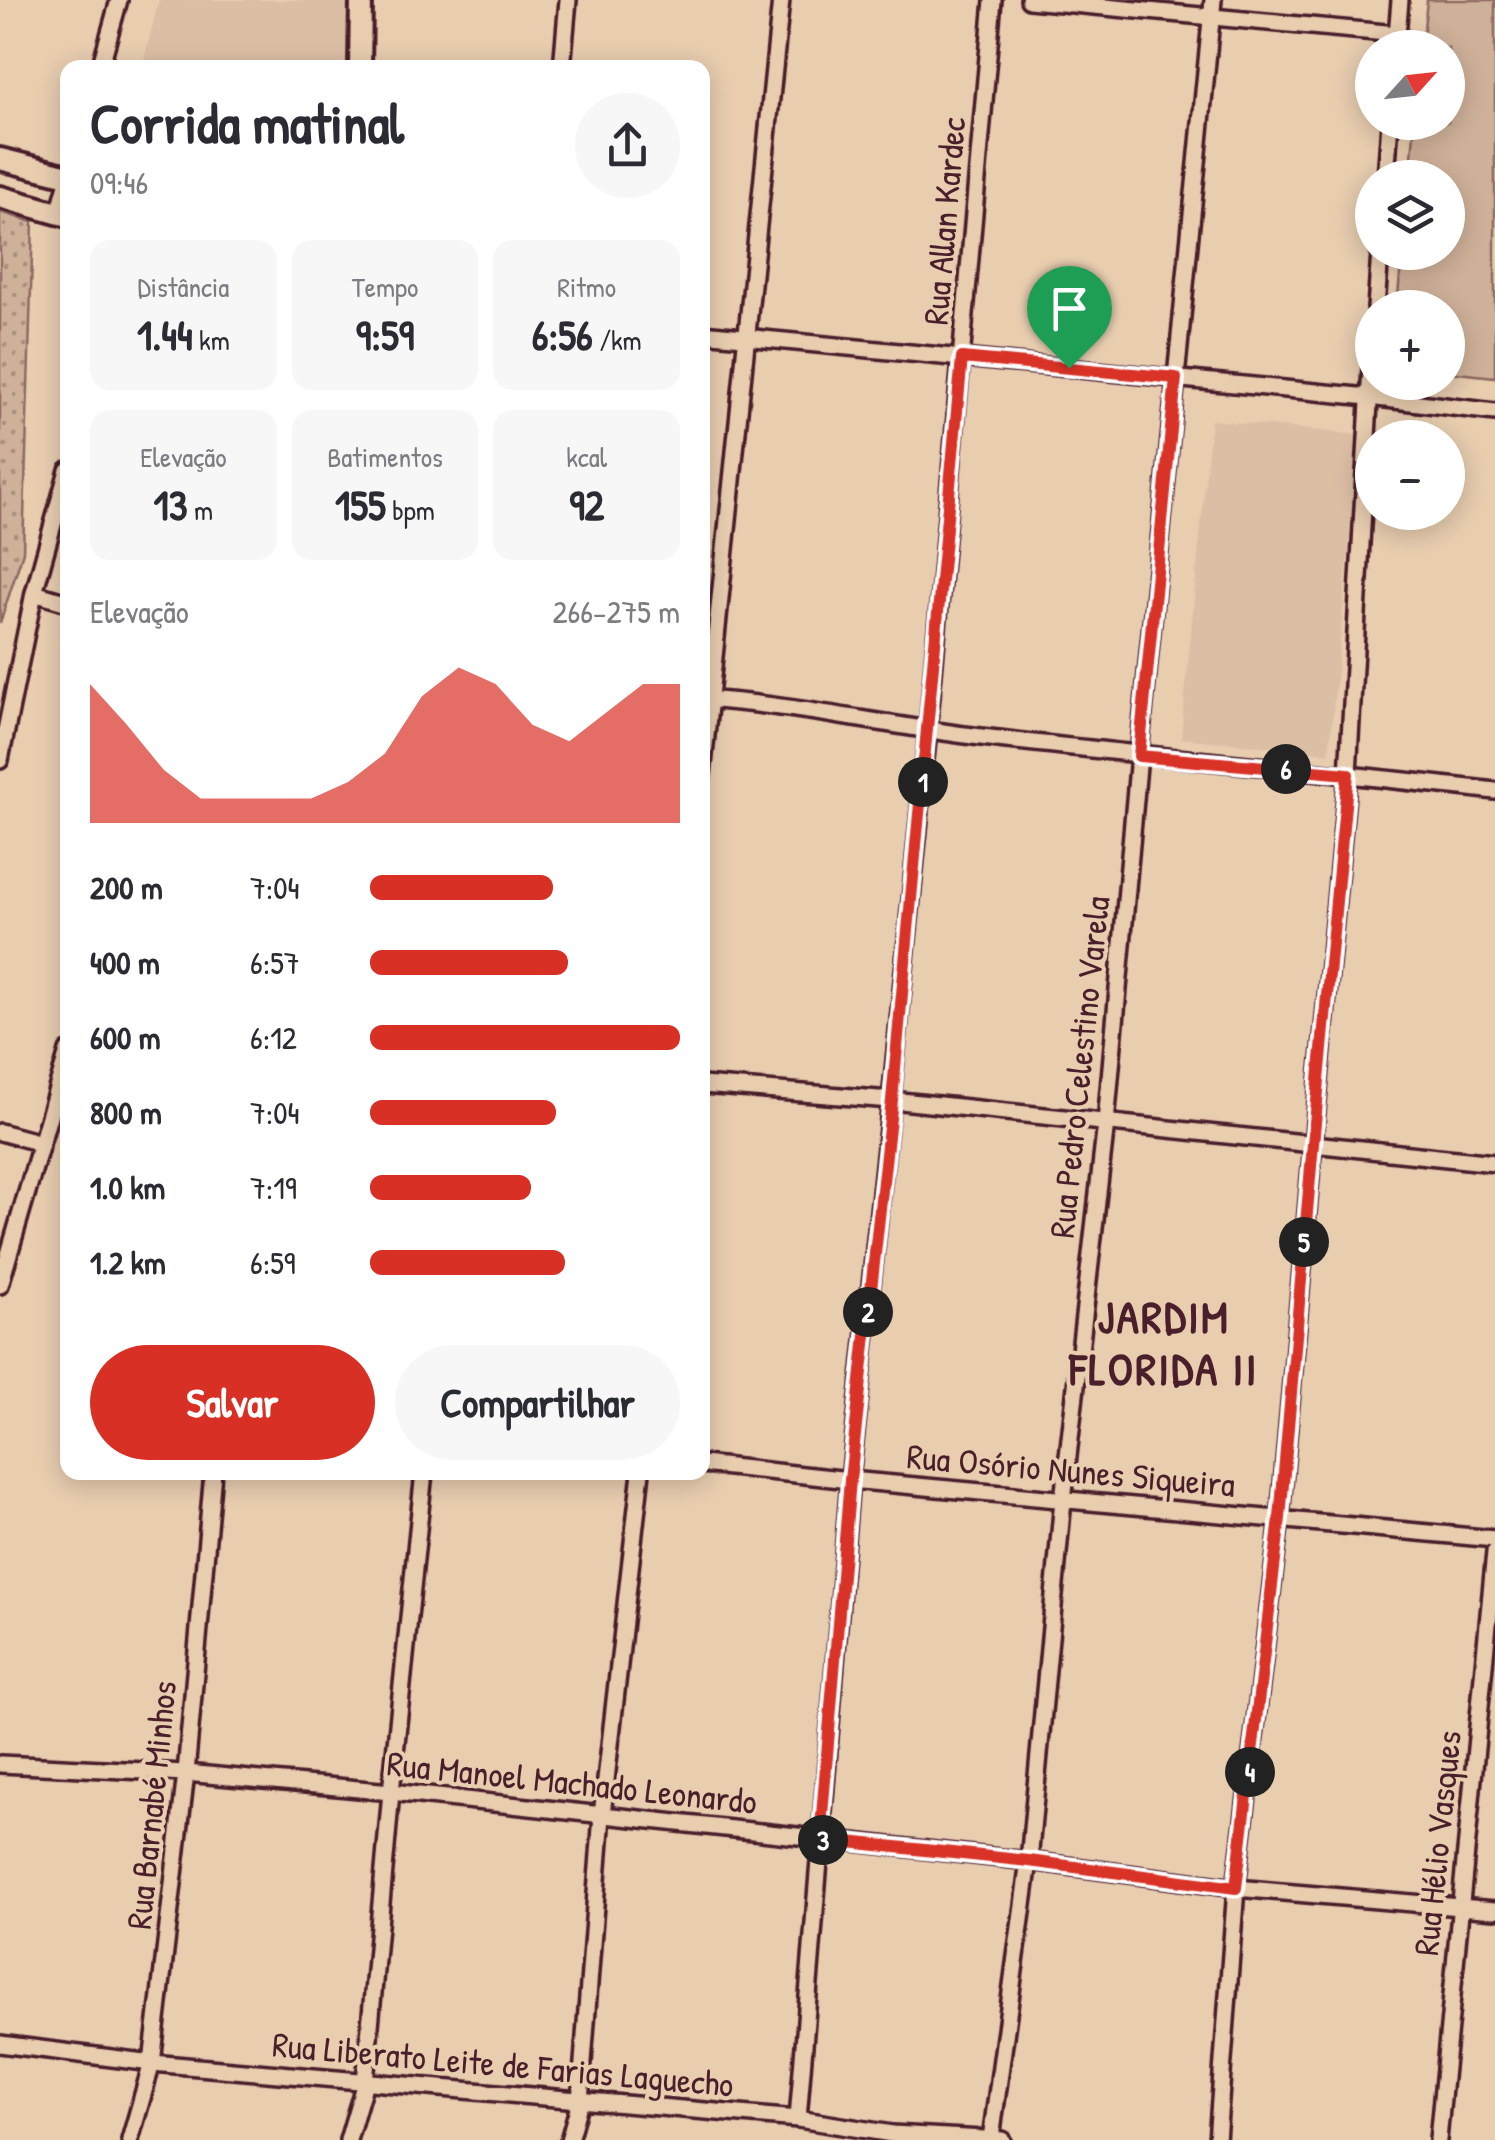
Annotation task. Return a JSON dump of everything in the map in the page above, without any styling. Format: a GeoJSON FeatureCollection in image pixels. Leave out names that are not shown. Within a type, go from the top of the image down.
{"type":"FeatureCollection","features":[{"type":"Feature","properties":{"kind":"street"},"geometry":{"type":"LineString","coordinates":[[102,60],[120,0]]}},
{"type":"Feature","properties":{"kind":"street"},"geometry":{"type":"LineString","coordinates":[[360,60],[361,0]]}},
{"type":"Feature","properties":{"kind":"street"},"geometry":{"type":"LineString","coordinates":[[563,60],[568,0]]}},
{"type":"Feature","properties":{"kind":"street"},"geometry":{"type":"LineString","coordinates":[[710,665],[781,0]]}},
{"type":"Feature","properties":{"kind":"street","name":"Rua Allan Kardec"},"geometry":{"type":"LineString","coordinates":[[798,2119],[850,1480],[928,730],[993,0]]}},
{"type":"Feature","properties":{"kind":"street"},"geometry":{"type":"LineString","coordinates":[[1028,0],[1355,36]]}},
{"type":"Feature","properties":{"kind":"street","name":"Rua Pedro Celestino Varela"},"geometry":{"type":"LineString","coordinates":[[991,2139],[1029,1861],[1063,1500],[1106,1124],[1213,0]]}},
{"type":"Feature","properties":{"kind":"street"},"geometry":{"type":"LineString","coordinates":[[1397,30],[1400,0]]}},
{"type":"Feature","properties":{"kind":"street"},"geometry":{"type":"LineString","coordinates":[[0,158],[60,176]]}},
{"type":"Feature","properties":{"kind":"street"},"geometry":{"type":"LineString","coordinates":[[0,196],[60,213]]}},
{"type":"Feature","properties":{"kind":"street"},"geometry":{"type":"LineString","coordinates":[[710,334],[1355,396]]}},
{"type":"Feature","properties":{"kind":"street"},"geometry":{"type":"LineString","coordinates":[[1216,2140],[1236,1888],[1280,1518],[1348,774],[1369,400]]}},
{"type":"Feature","properties":{"kind":"street"},"geometry":{"type":"LineString","coordinates":[[1394,400],[1495,412]]}},
{"type":"Feature","properties":{"kind":"street"},"geometry":{"type":"LineString","coordinates":[[0,760],[34,593],[60,499]]}},
{"type":"Feature","properties":{"kind":"street"},"geometry":{"type":"LineString","coordinates":[[34,593],[60,601]]}},
{"type":"Feature","properties":{"kind":"street"},"geometry":{"type":"LineString","coordinates":[[710,699],[800,708],[928,730],[1139,756],[1495,791]]}},
{"type":"Feature","properties":{"kind":"street"},"geometry":{"type":"LineString","coordinates":[[0,1285],[60,1079]]}},
{"type":"Feature","properties":{"kind":"street"},"geometry":{"type":"LineString","coordinates":[[710,1086],[892,1100],[1495,1163]]}},
{"type":"Feature","properties":{"kind":"street"},"geometry":{"type":"LineString","coordinates":[[0,1132],[41,1144]]}},
{"type":"Feature","properties":{"kind":"street","name":"Rua Osório Nunes Siqueira"},"geometry":{"type":"LineString","coordinates":[[710,1465],[1495,1539]]}},
{"type":"Feature","properties":{"kind":"street","name":"Rua Barnabé Minhos"},"geometry":{"type":"LineString","coordinates":[[130,2140],[152,2063],[186,1773],[212,1480]]}},
{"type":"Feature","properties":{"kind":"street"},"geometry":{"type":"LineString","coordinates":[[348,2140],[365,2082],[423,1480]]}},
{"type":"Feature","properties":{"kind":"street"},"geometry":{"type":"LineString","coordinates":[[569,2140],[580,2101],[602,1815],[640,1480]]}},
{"type":"Feature","properties":{"kind":"street","name":"Rua Hélio Vasques"},"geometry":{"type":"LineString","coordinates":[[1438,2140],[1495,1552]]}},
{"type":"Feature","properties":{"kind":"street","name":"Rua Manoel Machado Leonardo"},"geometry":{"type":"LineString","coordinates":[[0,1764],[186,1773],[391,1792],[1029,1861],[1236,1888],[1495,1910]]}},
{"type":"Feature","properties":{"kind":"street","name":"Rua Liberato Leite de Farias Laguecho"},"geometry":{"type":"LineString","coordinates":[[0,2044],[152,2063],[798,2119],[891,2137],[1002,2140]]}},
{"type":"Feature","properties":{"kind":"shaded area"},"geometry":{"type":"Polygon","coordinates":[[[159,0],[350,0],[349,60],[144,60],[159,0]]]}},
{"type":"Feature","properties":{"kind":"shaded area"},"geometry":{"type":"Polygon","coordinates":[[[1427,0],[1495,0],[1495,377],[1465,374],[1465,290],[1399,290],[1400,270],[1465,270],[1465,160],[1412,160],[1413,140],[1465,140],[1465,30],[1424,30],[1427,0]]]}},
{"type":"Feature","properties":{"kind":"shaded area"},"geometry":{"type":"Polygon","coordinates":[[[0,212],[33,222],[23,552],[0,623],[0,212]]]}},
{"type":"Feature","properties":{"kind":"shaded area"},"geometry":{"type":"Polygon","coordinates":[[[1211,420],[1355,434],[1355,486],[1329,753],[1181,738],[1211,420]]]}},
{"type":"Feature","properties":{"kind":"district","name":"JARDIM FLORIDA II"},"geometry":{"type":"Point","coordinates":[1164,1342]}},
{"type":"Feature","properties":{"kind":"route"},"geometry":{"type":"LineString","coordinates":[[962,358],[1069,368],[1176,378],[1139,756],[1348,774],[1280,1518],[1236,1888],[820,1839],[850,1480],[892,1100],[962,358]]}}]}
